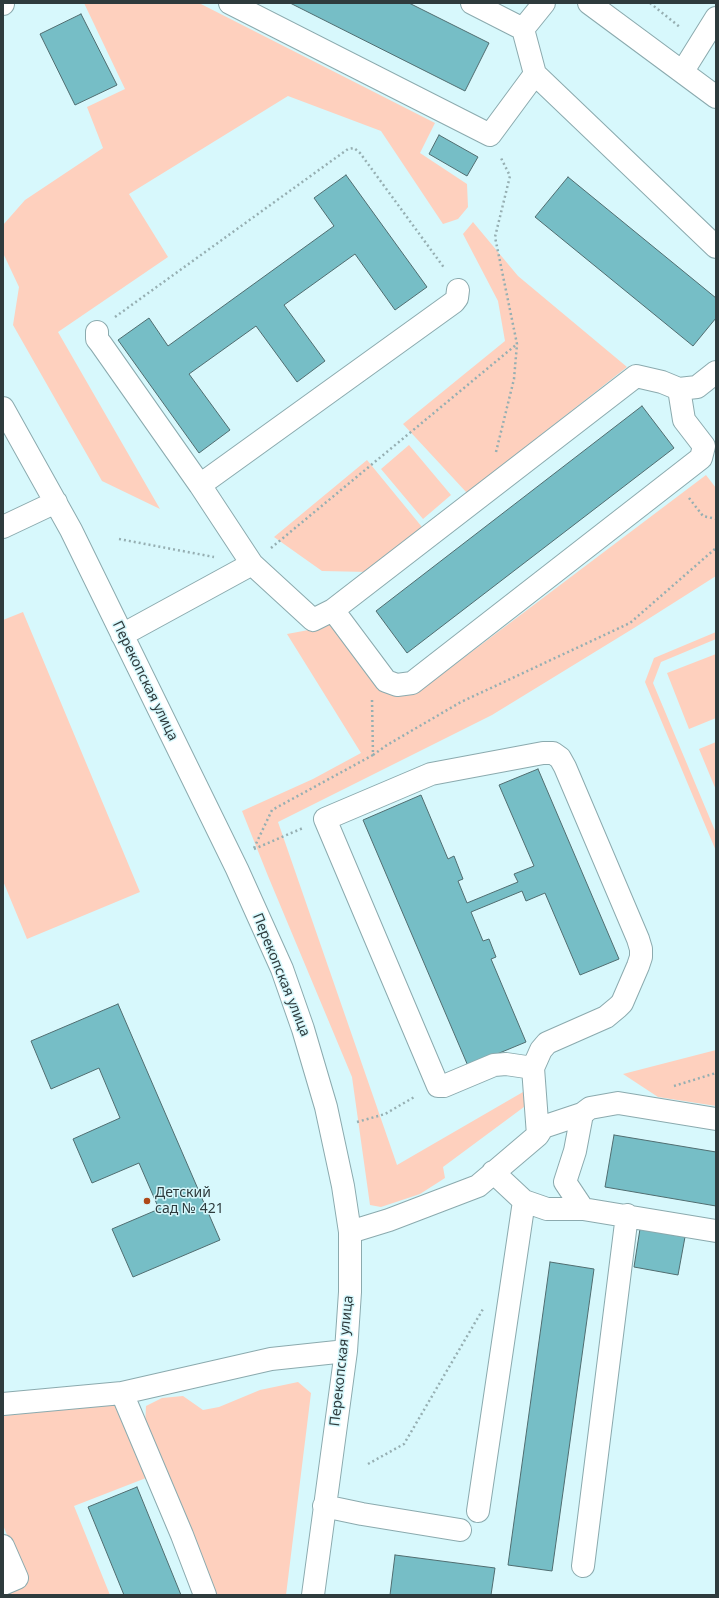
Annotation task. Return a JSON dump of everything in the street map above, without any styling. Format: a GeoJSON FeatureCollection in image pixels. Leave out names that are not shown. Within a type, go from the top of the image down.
{"type":"FeatureCollection","features":[{"type":"Feature","properties":{"kind":"street"},"geometry":{"type":"LineString","coordinates":[[230,3],[490,135],[535,74]]}},
{"type":"Feature","properties":{"kind":"street"},"geometry":{"type":"LineString","coordinates":[[472,3],[523,29],[535,74],[716,247]]}},
{"type":"Feature","properties":{"kind":"street"},"geometry":{"type":"LineString","coordinates":[[523,29],[544,3]]}},
{"type":"Feature","properties":{"kind":"street"},"geometry":{"type":"LineString","coordinates":[[589,3],[683,71],[716,97]]}},
{"type":"Feature","properties":{"kind":"street"},"geometry":{"type":"LineString","coordinates":[[683,71],[716,18]]}},
{"type":"Feature","properties":{"kind":"street"},"geometry":{"type":"LineString","coordinates":[[200,485],[454,302],[457,298],[458,290]]}},
{"type":"Feature","properties":{"kind":"street"},"geometry":{"type":"LineString","coordinates":[[98,332],[97,339],[200,485],[252,564],[313,620],[334,610],[636,376],[662,382],[679,389],[698,387],[716,372]]}},
{"type":"Feature","properties":{"kind":"street"},"geometry":{"type":"LineString","coordinates":[[334,610],[386,680],[397,685],[412,683],[701,458],[704,446],[684,420],[679,389]]}},
{"type":"Feature","properties":{"kind":"street","name":"Перекопская улица"},"geometry":{"type":"LineString","coordinates":[[3,408],[71,530],[237,869],[282,969],[304,1028],[323,1094],[343,1186],[350,1232],[350,1292],[346,1351],[313,1595]]}},
{"type":"Feature","properties":{"kind":"street"},"geometry":{"type":"LineString","coordinates":[[3,527],[56,502]]}},
{"type":"Feature","properties":{"kind":"street"},"geometry":{"type":"LineString","coordinates":[[122,635],[252,564]]}},
{"type":"Feature","properties":{"kind":"street"},"geometry":{"type":"LineString","coordinates":[[543,753],[553,753],[560,758],[641,949],[641,957],[638,966],[622,1003],[606,1017],[444,1086],[437,1084],[325,819],[431,774],[543,753]]}},
{"type":"Feature","properties":{"kind":"street"},"geometry":{"type":"LineString","coordinates":[[538,1135],[533,1068],[541,1050],[552,1040]]}},
{"type":"Feature","properties":{"kind":"street"},"geometry":{"type":"LineString","coordinates":[[488,1067],[500,1064],[533,1068]]}},
{"type":"Feature","properties":{"kind":"street"},"geometry":{"type":"LineString","coordinates":[[350,1232],[478,1186],[538,1135],[543,1127],[582,1114],[590,1108],[618,1103],[716,1118]]}},
{"type":"Feature","properties":{"kind":"street"},"geometry":{"type":"LineString","coordinates":[[582,1114],[575,1151],[565,1182],[584,1209]]}},
{"type":"Feature","properties":{"kind":"street"},"geometry":{"type":"LineString","coordinates":[[493,1172],[524,1201],[547,1209],[584,1209],[716,1231]]}},
{"type":"Feature","properties":{"kind":"street"},"geometry":{"type":"LineString","coordinates":[[478,1511],[524,1201]]}},
{"type":"Feature","properties":{"kind":"street"},"geometry":{"type":"LineString","coordinates":[[583,1566],[627,1215]]}},
{"type":"Feature","properties":{"kind":"street"},"geometry":{"type":"LineString","coordinates":[[3,1404],[122,1393],[270,1358],[346,1351]]}},
{"type":"Feature","properties":{"kind":"street"},"geometry":{"type":"LineString","coordinates":[[122,1393],[182,1535],[204,1595]]}},
{"type":"Feature","properties":{"kind":"street"},"geometry":{"type":"LineString","coordinates":[[324,1506],[362,1514],[460,1530]]}},
{"type":"Feature","properties":{"kind":"street"},"geometry":{"type":"LineString","coordinates":[[3,1546],[16,1578],[3,1584]]}},
{"type":"Feature","properties":{"kind":"path"},"geometry":{"type":"LineString","coordinates":[[490,135],[510,176],[495,237],[517,344],[514,379],[495,458],[494,486]]}},
{"type":"Feature","properties":{"kind":"path"},"geometry":{"type":"LineString","coordinates":[[98,332],[101,327],[348,148],[354,148],[360,153],[458,290]]}},
{"type":"Feature","properties":{"kind":"path"},"geometry":{"type":"LineString","coordinates":[[119,539],[252,564],[517,344]]}},
{"type":"Feature","properties":{"kind":"path"},"geometry":{"type":"LineString","coordinates":[[674,479],[703,516],[716,519]]}},
{"type":"Feature","properties":{"kind":"path"},"geometry":{"type":"LineString","coordinates":[[325,819],[254,849],[272,810],[373,755],[461,702],[630,624],[716,548]]}},
{"type":"Feature","properties":{"kind":"path"},"geometry":{"type":"LineString","coordinates":[[371,660],[373,755]]}},
{"type":"Feature","properties":{"kind":"path"},"geometry":{"type":"LineString","coordinates":[[357,1122],[385,1114],[437,1084]]}},
{"type":"Feature","properties":{"kind":"path"},"geometry":{"type":"LineString","coordinates":[[368,1464],[404,1444],[483,1307]]}},
{"type":"Feature","properties":{"kind":"shaded area"},"geometry":{"type":"Polygon","coordinates":[[[84,3],[199,3],[435,123],[420,153],[467,184],[468,207],[458,219],[443,224],[381,131],[288,96],[129,194],[168,257],[58,332],[160,509],[102,481],[13,325],[19,287],[3,253],[3,225],[25,200],[103,148],[87,107],[125,89],[84,3]]]}},
{"type":"Feature","properties":{"kind":"shaded area"},"geometry":{"type":"Polygon","coordinates":[[[473,222],[518,276],[627,367],[467,493],[403,424],[505,341],[498,301],[463,234],[473,222]]]}},
{"type":"Feature","properties":{"kind":"shaded area"},"geometry":{"type":"Polygon","coordinates":[[[409,445],[451,495],[423,519],[381,469],[409,445]]]}},
{"type":"Feature","properties":{"kind":"shaded area"},"geometry":{"type":"Polygon","coordinates":[[[367,460],[422,527],[369,572],[322,571],[274,537],[367,460]]]}},
{"type":"Feature","properties":{"kind":"shaded area"},"geometry":{"type":"Polygon","coordinates":[[[706,475],[716,488],[716,576],[492,715],[278,822],[397,1165],[523,1092],[528,1104],[443,1167],[445,1178],[420,1194],[381,1207],[370,1205],[352,1077],[242,811],[313,779],[361,753],[287,634],[314,629],[333,622],[384,688],[404,695],[421,690],[706,475]]]}},
{"type":"Feature","properties":{"kind":"shaded area"},"geometry":{"type":"Polygon","coordinates":[[[23,612],[140,892],[27,939],[3,881],[3,620],[23,612]]]}},
{"type":"Feature","properties":{"kind":"shaded area"},"geometry":{"type":"Polygon","coordinates":[[[716,632],[716,639],[661,662],[653,683],[716,833],[716,851],[645,682],[654,658],[716,632]]]}},
{"type":"Feature","properties":{"kind":"shaded area"},"geometry":{"type":"Polygon","coordinates":[[[716,654],[716,718],[689,729],[667,673],[716,654]]]}},
{"type":"Feature","properties":{"kind":"shaded area"},"geometry":{"type":"Polygon","coordinates":[[[716,742],[716,790],[699,749],[716,742]]]}},
{"type":"Feature","properties":{"kind":"shaded area"},"geometry":{"type":"Polygon","coordinates":[[[716,1050],[716,1106],[658,1097],[623,1074],[716,1050]]]}},
{"type":"Feature","properties":{"kind":"shaded area"},"geometry":{"type":"Polygon","coordinates":[[[298,1382],[311,1393],[286,1595],[210,1595],[145,1428],[146,1406],[162,1398],[183,1396],[203,1410],[219,1407],[260,1390],[298,1382]]]}},
{"type":"Feature","properties":{"kind":"shaded area"},"geometry":{"type":"Polygon","coordinates":[[[114,1404],[146,1478],[74,1506],[110,1595],[3,1595],[3,1592],[25,1580],[3,1525],[3,1416],[114,1404]]]}},
{"type":"Feature","properties":{"kind":"building"},"geometry":{"type":"Polygon","coordinates":[[[290,3],[409,3],[489,43],[465,91],[290,3]]]}},
{"type":"Feature","properties":{"kind":"building"},"geometry":{"type":"Polygon","coordinates":[[[81,14],[117,85],[75,105],[40,34],[81,14]]]}},
{"type":"Feature","properties":{"kind":"building"},"geometry":{"type":"Polygon","coordinates":[[[439,135],[478,157],[467,176],[429,154],[439,135]]]}},
{"type":"Feature","properties":{"kind":"building"},"geometry":{"type":"Polygon","coordinates":[[[346,175],[427,287],[395,310],[355,254],[284,305],[325,361],[297,382],[256,326],[189,374],[230,430],[199,453],[118,340],[149,318],[168,346],[334,226],[314,198],[346,175]]]}},
{"type":"Feature","properties":{"kind":"building"},"geometry":{"type":"Polygon","coordinates":[[[568,177],[716,298],[716,318],[693,346],[535,217],[568,177]]]}},
{"type":"Feature","properties":{"kind":"building"},"geometry":{"type":"Polygon","coordinates":[[[642,406],[674,448],[407,653],[376,611],[642,406]]]}},
{"type":"Feature","properties":{"kind":"building"},"geometry":{"type":"Polygon","coordinates":[[[538,769],[619,959],[580,975],[545,893],[526,901],[522,891],[471,912],[483,941],[489,939],[496,957],[491,959],[526,1042],[468,1066],[363,820],[421,795],[448,859],[454,856],[463,879],[458,881],[467,903],[518,882],[514,874],[534,866],[499,785],[538,769]]]}},
{"type":"Feature","properties":{"kind":"building"},"geometry":{"type":"Polygon","coordinates":[[[118,1004],[220,1240],[133,1277],[112,1229],[159,1209],[139,1163],[92,1183],[73,1139],[120,1118],[99,1068],[51,1089],[31,1041],[118,1004]]]}},
{"type":"Feature","properties":{"kind":"building"},"geometry":{"type":"Polygon","coordinates":[[[614,1135],[716,1152],[716,1206],[605,1187],[614,1135]]]}},
{"type":"Feature","properties":{"kind":"building"},"geometry":{"type":"Polygon","coordinates":[[[640,1229],[685,1237],[678,1275],[634,1267],[640,1229]]]}},
{"type":"Feature","properties":{"kind":"building"},"geometry":{"type":"Polygon","coordinates":[[[550,1262],[594,1269],[552,1571],[508,1565],[550,1262]]]}},
{"type":"Feature","properties":{"kind":"building"},"geometry":{"type":"Polygon","coordinates":[[[137,1487],[181,1595],[124,1595],[88,1507],[137,1487]]]}},
{"type":"Feature","properties":{"kind":"building"},"geometry":{"type":"Polygon","coordinates":[[[395,1555],[495,1568],[491,1595],[390,1595],[395,1555]]]}},
{"type":"Feature","properties":{"kind":"place","name":"Детский сад № 421"},"geometry":{"type":"Point","coordinates":[147,1201]}}]}
